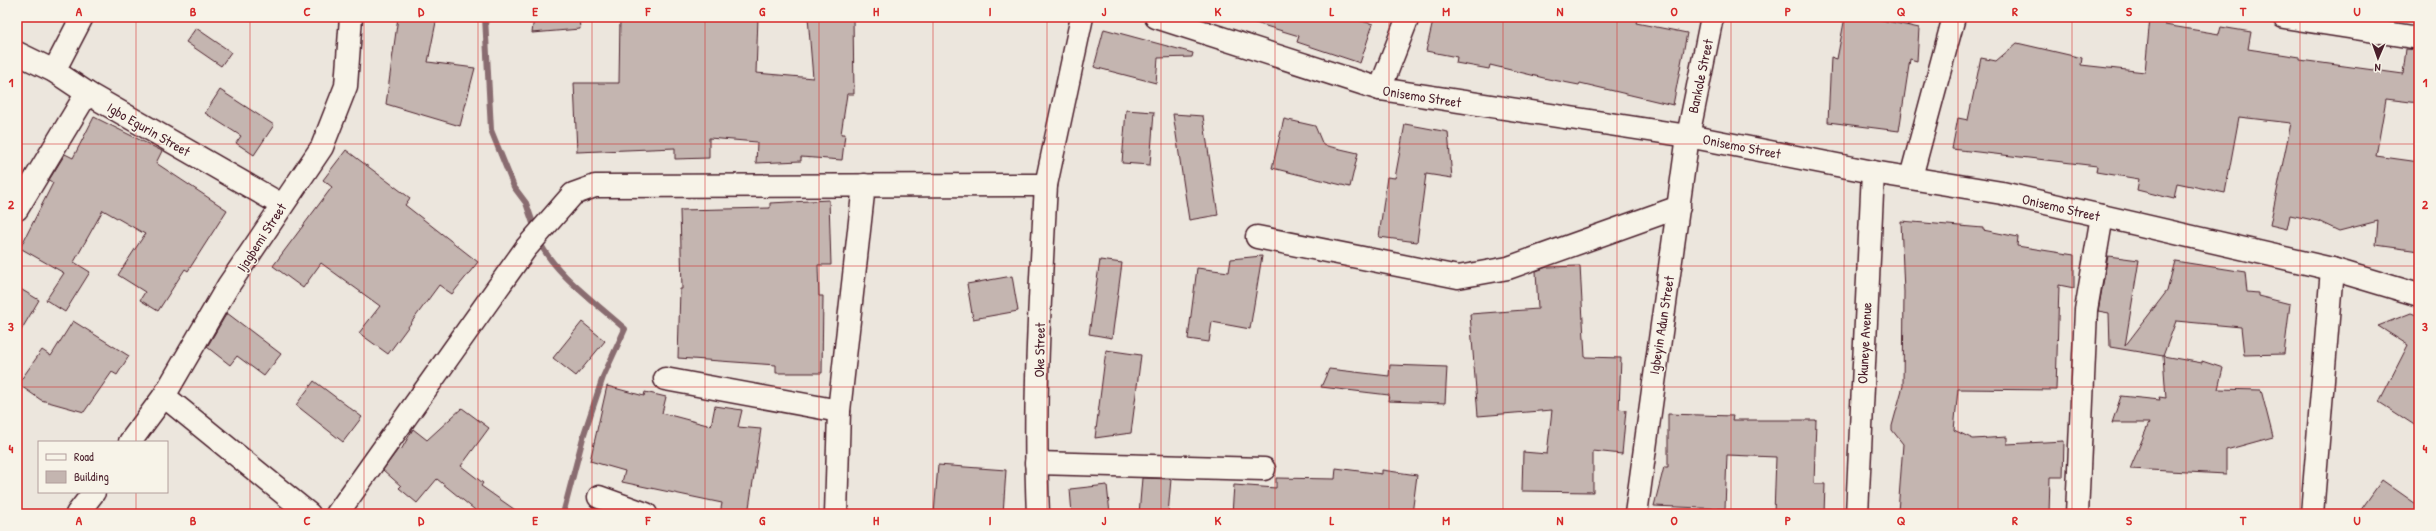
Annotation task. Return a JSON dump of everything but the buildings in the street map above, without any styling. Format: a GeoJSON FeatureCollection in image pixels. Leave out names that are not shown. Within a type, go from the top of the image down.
{"type":"FeatureCollection","features":[{"type":"Feature","properties":{"kind":"street"},"geometry":{"type":"LineString","coordinates":[[54,71],[82,17]]}},
{"type":"Feature","properties":{"kind":"street","name":"Ijagbemi Street"},"geometry":{"type":"LineString","coordinates":[[131,441],[164,396],[228,286],[322,147],[346,86],[351,17]]}},
{"type":"Feature","properties":{"kind":"street","name":"Oke Street"},"geometry":{"type":"LineString","coordinates":[[1038,514],[1036,463],[1040,308],[1046,185],[1082,17]]}},
{"type":"Feature","properties":{"kind":"street","name":"Onisemo Street"},"geometry":{"type":"LineString","coordinates":[[1156,17],[1380,90],[1688,136],[1873,172],[2002,193],[2332,269],[2419,295]]}},
{"type":"Feature","properties":{"kind":"street"},"geometry":{"type":"LineString","coordinates":[[1380,90],[1408,17]]}},
{"type":"Feature","properties":{"kind":"street","name":"Bankole Street"},"geometry":{"type":"LineString","coordinates":[[1688,136],[1712,17]]}},
{"type":"Feature","properties":{"kind":"street"},"geometry":{"type":"LineString","coordinates":[[1911,177],[1954,17]]}},
{"type":"Feature","properties":{"kind":"street"},"geometry":{"type":"LineString","coordinates":[[2284,17],[2419,38]]}},
{"type":"Feature","properties":{"kind":"street","name":"Igbo Egurin Street"},"geometry":{"type":"LineString","coordinates":[[17,53],[54,71],[86,93],[282,205]]}},
{"type":"Feature","properties":{"kind":"street"},"geometry":{"type":"LineString","coordinates":[[17,209],[86,93]]}},
{"type":"Feature","properties":{"kind":"street","name":"Igbeyin Adun Street"},"geometry":{"type":"LineString","coordinates":[[1636,514],[1652,386],[1679,207],[1688,136]]}},
{"type":"Feature","properties":{"kind":"street","name":"Okuneye Avenue"},"geometry":{"type":"LineString","coordinates":[[1857,514],[1873,172]]}},
{"type":"Feature","properties":{"kind":"street"},"geometry":{"type":"LineString","coordinates":[[836,514],[839,410],[864,185]]}},
{"type":"Feature","properties":{"kind":"street"},"geometry":{"type":"LineString","coordinates":[[337,514],[526,248],[573,194],[596,186],[1046,185]]}},
{"type":"Feature","properties":{"kind":"street"},"geometry":{"type":"LineString","coordinates":[[1257,237],[1458,277],[1508,268],[1679,207]]}},
{"type":"Feature","properties":{"kind":"street"},"geometry":{"type":"LineString","coordinates":[[2077,514],[2086,310],[2102,216]]}},
{"type":"Feature","properties":{"kind":"street"},"geometry":{"type":"LineString","coordinates":[[2312,514],[2332,269]]}},
{"type":"Feature","properties":{"kind":"street"},"geometry":{"type":"LineString","coordinates":[[665,379],[839,410]]}},
{"type":"Feature","properties":{"kind":"street"},"geometry":{"type":"LineString","coordinates":[[164,396],[308,514]]}},
{"type":"Feature","properties":{"kind":"street"},"geometry":{"type":"LineString","coordinates":[[1036,463],[1264,469]]}},
{"type":"Feature","properties":{"kind":"street"},"geometry":{"type":"LineString","coordinates":[[77,514],[93,493]]}},
{"type":"Feature","properties":{"kind":"street"},"geometry":{"type":"LineString","coordinates":[[599,497],[646,514]]}},
{"type":"Feature","properties":{"kind":"waterway"},"geometry":{"type":"LineString","coordinates":[[485,17],[491,130],[514,187],[526,203],[535,229]]}},
{"type":"Feature","properties":{"kind":"waterway"},"geometry":{"type":"LineString","coordinates":[[539,240],[545,252],[565,276],[625,329],[603,377],[584,434],[563,514]]}}]}
